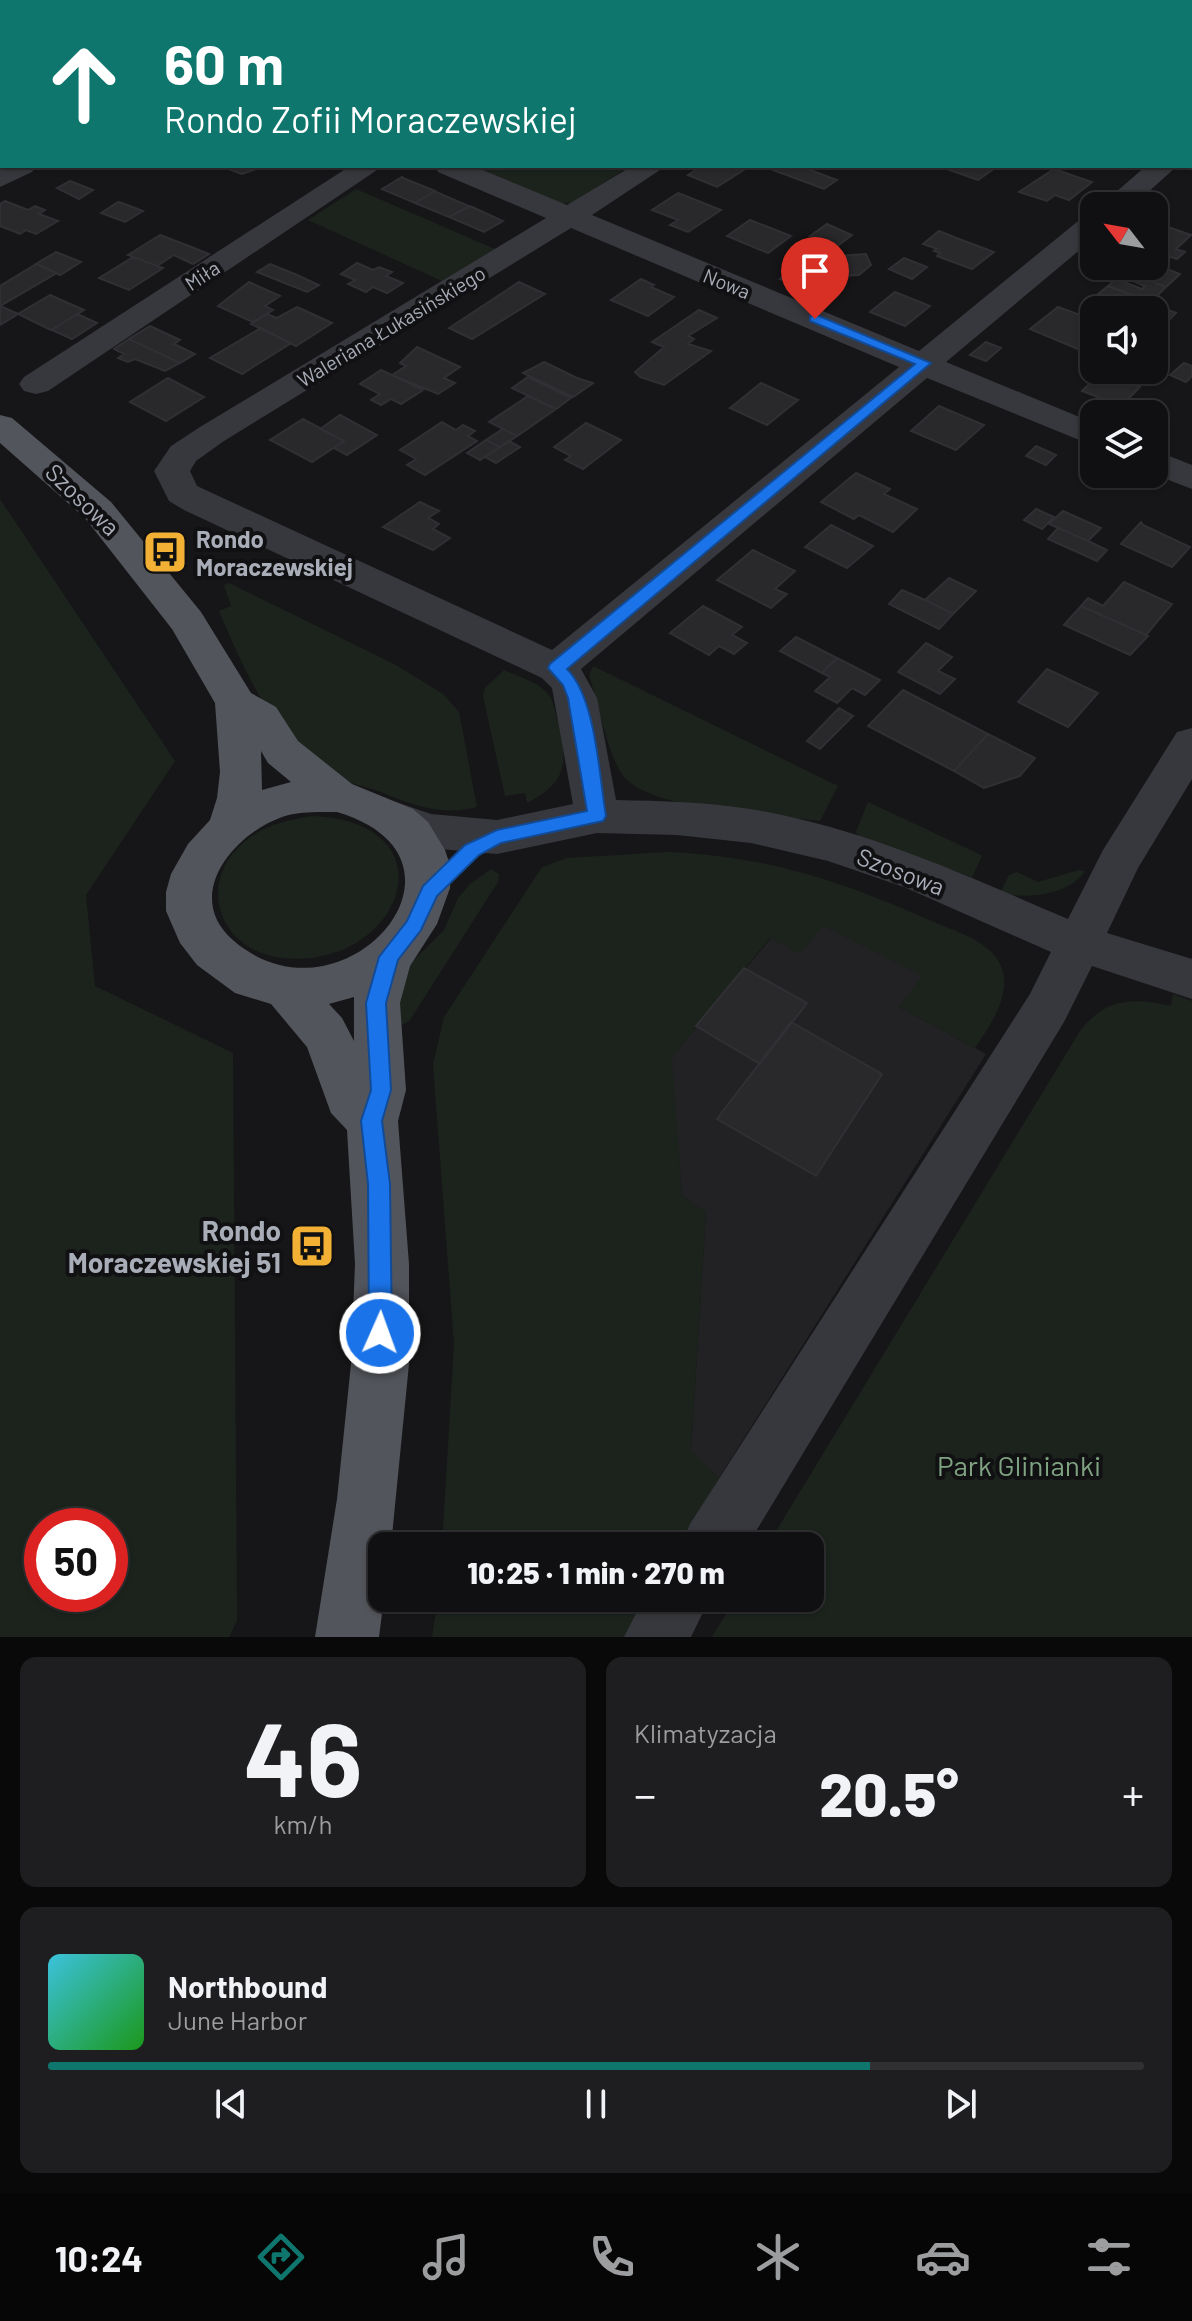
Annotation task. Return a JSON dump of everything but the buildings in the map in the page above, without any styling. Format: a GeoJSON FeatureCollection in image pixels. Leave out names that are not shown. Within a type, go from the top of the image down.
{"type":"FeatureCollection","features":[{"type":"Feature","properties":{"kind":"main road","name":"Szosowa"},"geometry":{"type":"LineString","coordinates":[[0,425],[98,510],[129,544],[187,621],[236,703],[261,717],[283,752],[337,796]]}},
{"type":"Feature","properties":{"kind":"main road"},"geometry":{"type":"LineString","coordinates":[[231,824],[241,796],[242,775],[233,726],[236,703]]}},
{"type":"Feature","properties":{"kind":"main road"},"geometry":{"type":"LineString","coordinates":[[347,1637],[367,1499],[380,1364],[382,1264],[372,1121],[381,1090],[376,1003],[389,957],[414,925],[429,891],[428,863],[418,840],[396,819],[369,804],[337,796],[302,797],[267,805],[231,824],[210,846],[195,871],[190,898],[194,927],[211,951],[244,976],[286,988],[323,985],[356,975],[389,957]]}},
{"type":"Feature","properties":{"kind":"main road"},"geometry":{"type":"LineString","coordinates":[[286,988],[325,1033],[339,1062],[349,1097],[372,1121]]}},
{"type":"Feature","properties":{"kind":"street"},"geometry":{"type":"LineString","coordinates":[[0,178],[18,168]]}},
{"type":"Feature","properties":{"kind":"street","name":"Miła"},"geometry":{"type":"LineString","coordinates":[[36,384],[366,168]]}},
{"type":"Feature","properties":{"kind":"street","name":"Nowa"},"geometry":{"type":"LineString","coordinates":[[453,168],[1080,430]]}},
{"type":"Feature","properties":{"kind":"street","name":"Waleriana Łukasińskiego"},"geometry":{"type":"LineString","coordinates":[[556,668],[197,502],[182,493],[172,471],[183,454],[649,168]]}},
{"type":"Feature","properties":{"kind":"street"},"geometry":{"type":"LineString","coordinates":[[1129,192],[1153,168],[1192,183]]}},
{"type":"Feature","properties":{"kind":"street"},"geometry":{"type":"LineString","coordinates":[[597,816],[576,698],[570,682],[556,668],[1080,235]]}},
{"type":"Feature","properties":{"kind":"street"},"geometry":{"type":"LineString","coordinates":[[1168,467],[1192,478]]}},
{"type":"Feature","properties":{"kind":"street"},"geometry":{"type":"LineString","coordinates":[[721,1532],[1047,1008],[1076,943],[1119,862],[1192,743]]}},
{"type":"Feature","properties":{"kind":"street","name":"Szosowa"},"geometry":{"type":"LineString","coordinates":[[396,819],[445,834],[497,837],[597,816],[677,818],[751,826],[833,845],[920,875],[1076,943],[1192,979]]}},
{"type":"Feature","properties":{"kind":"street","name":"Szosowa"},"geometry":{"type":"LineString","coordinates":[[429,891],[472,850],[497,837]]}},
{"type":"Feature","properties":{"kind":"street"},"geometry":{"type":"LineString","coordinates":[[656,1637],[671,1612]]}},
{"type":"Feature","properties":{"kind":"shaded area"},"geometry":{"type":"Polygon","coordinates":[[[823,925],[923,976],[899,1007],[986,1054],[719,1478],[691,1451],[706,1212],[682,1196],[671,1058],[771,938],[823,925]]]}},
{"type":"Feature","properties":{"kind":"green space"},"geometry":{"type":"Polygon","coordinates":[[[473,168],[627,168],[571,203],[561,203],[473,168]]]}},
{"type":"Feature","properties":{"kind":"green space"},"geometry":{"type":"Polygon","coordinates":[[[356,189],[495,249],[442,281],[308,220],[356,189]]]}},
{"type":"Feature","properties":{"kind":"green space"},"geometry":{"type":"Polygon","coordinates":[[[0,499],[175,761],[86,895],[95,986],[233,1053],[237,1621],[229,1637],[0,1637],[0,499]]]}},
{"type":"Feature","properties":{"kind":"green space"},"geometry":{"type":"Polygon","coordinates":[[[229,583],[396,665],[443,694],[459,712],[477,807],[440,810],[405,802],[340,778],[298,746],[281,727],[252,683],[219,611],[231,606],[224,585],[229,583]]]}},
{"type":"Feature","properties":{"kind":"green space"},"geometry":{"type":"Polygon","coordinates":[[[593,666],[838,786],[820,821],[684,804],[636,786],[622,774],[612,753],[589,675],[593,666]]]}},
{"type":"Feature","properties":{"kind":"green space"},"geometry":{"type":"Polygon","coordinates":[[[504,670],[533,682],[547,693],[553,703],[561,736],[562,770],[551,787],[527,803],[525,793],[505,796],[483,696],[485,688],[504,670]]]}},
{"type":"Feature","properties":{"kind":"green space"},"geometry":{"type":"Polygon","coordinates":[[[868,802],[982,856],[972,877],[859,836],[856,832],[868,802]]]}},
{"type":"Feature","properties":{"kind":"green space"},"geometry":{"type":"Polygon","coordinates":[[[312,816],[357,824],[385,842],[397,867],[396,894],[382,920],[358,942],[324,956],[283,958],[261,953],[243,943],[221,913],[218,895],[221,876],[229,858],[252,835],[277,824],[312,816]]]}},
{"type":"Feature","properties":{"kind":"green space"},"geometry":{"type":"Polygon","coordinates":[[[669,852],[706,855],[773,866],[837,883],[968,936],[984,946],[997,959],[1002,970],[1003,994],[1000,1005],[975,1048],[899,1007],[922,976],[823,925],[801,954],[770,938],[672,1057],[682,1196],[706,1212],[691,1450],[719,1478],[688,1532],[443,1532],[454,1345],[433,1064],[444,1017],[542,867],[567,858],[669,852]]]}},
{"type":"Feature","properties":{"kind":"green space"},"geometry":{"type":"Polygon","coordinates":[[[491,869],[499,874],[498,882],[410,1020],[400,1026],[390,1014],[408,966],[444,930],[458,898],[470,884],[491,869]]]}},
{"type":"Feature","properties":{"kind":"green space"},"geometry":{"type":"Polygon","coordinates":[[[1085,871],[1058,891],[1022,896],[1000,893],[1009,875],[1017,872],[1038,882],[1085,871]]]}},
{"type":"Feature","properties":{"kind":"green space","name":"Park Glinianki"},"geometry":{"type":"Polygon","coordinates":[[[1173,994],[1192,1001],[1192,1637],[712,1637],[727,1612],[824,1612],[824,1532],[776,1532],[1080,1031],[1099,1012],[1120,1003],[1144,1002],[1171,1006],[1173,994]]]}},
{"type":"Feature","properties":{"kind":"green space"},"geometry":{"type":"Polygon","coordinates":[[[436,1612],[643,1612],[629,1637],[432,1637],[436,1612]]]}},
{"type":"Feature","properties":{"kind":"place","name":"Rondo Moraczewskiej"},"geometry":{"type":"Point","coordinates":[165,552]}},
{"type":"Feature","properties":{"kind":"place","name":"Rondo Moraczewskiej 51"},"geometry":{"type":"Point","coordinates":[312,1246]}},
{"type":"Feature","properties":{"kind":"route"},"geometry":{"type":"LineString","coordinates":[[380,1333],[382,1264],[379,1184],[372,1121],[381,1090],[375,1031],[376,1003],[389,957],[414,925],[429,891],[472,850],[497,837],[597,816],[576,698],[570,682],[556,668],[924,363],[815,319]]}}]}
